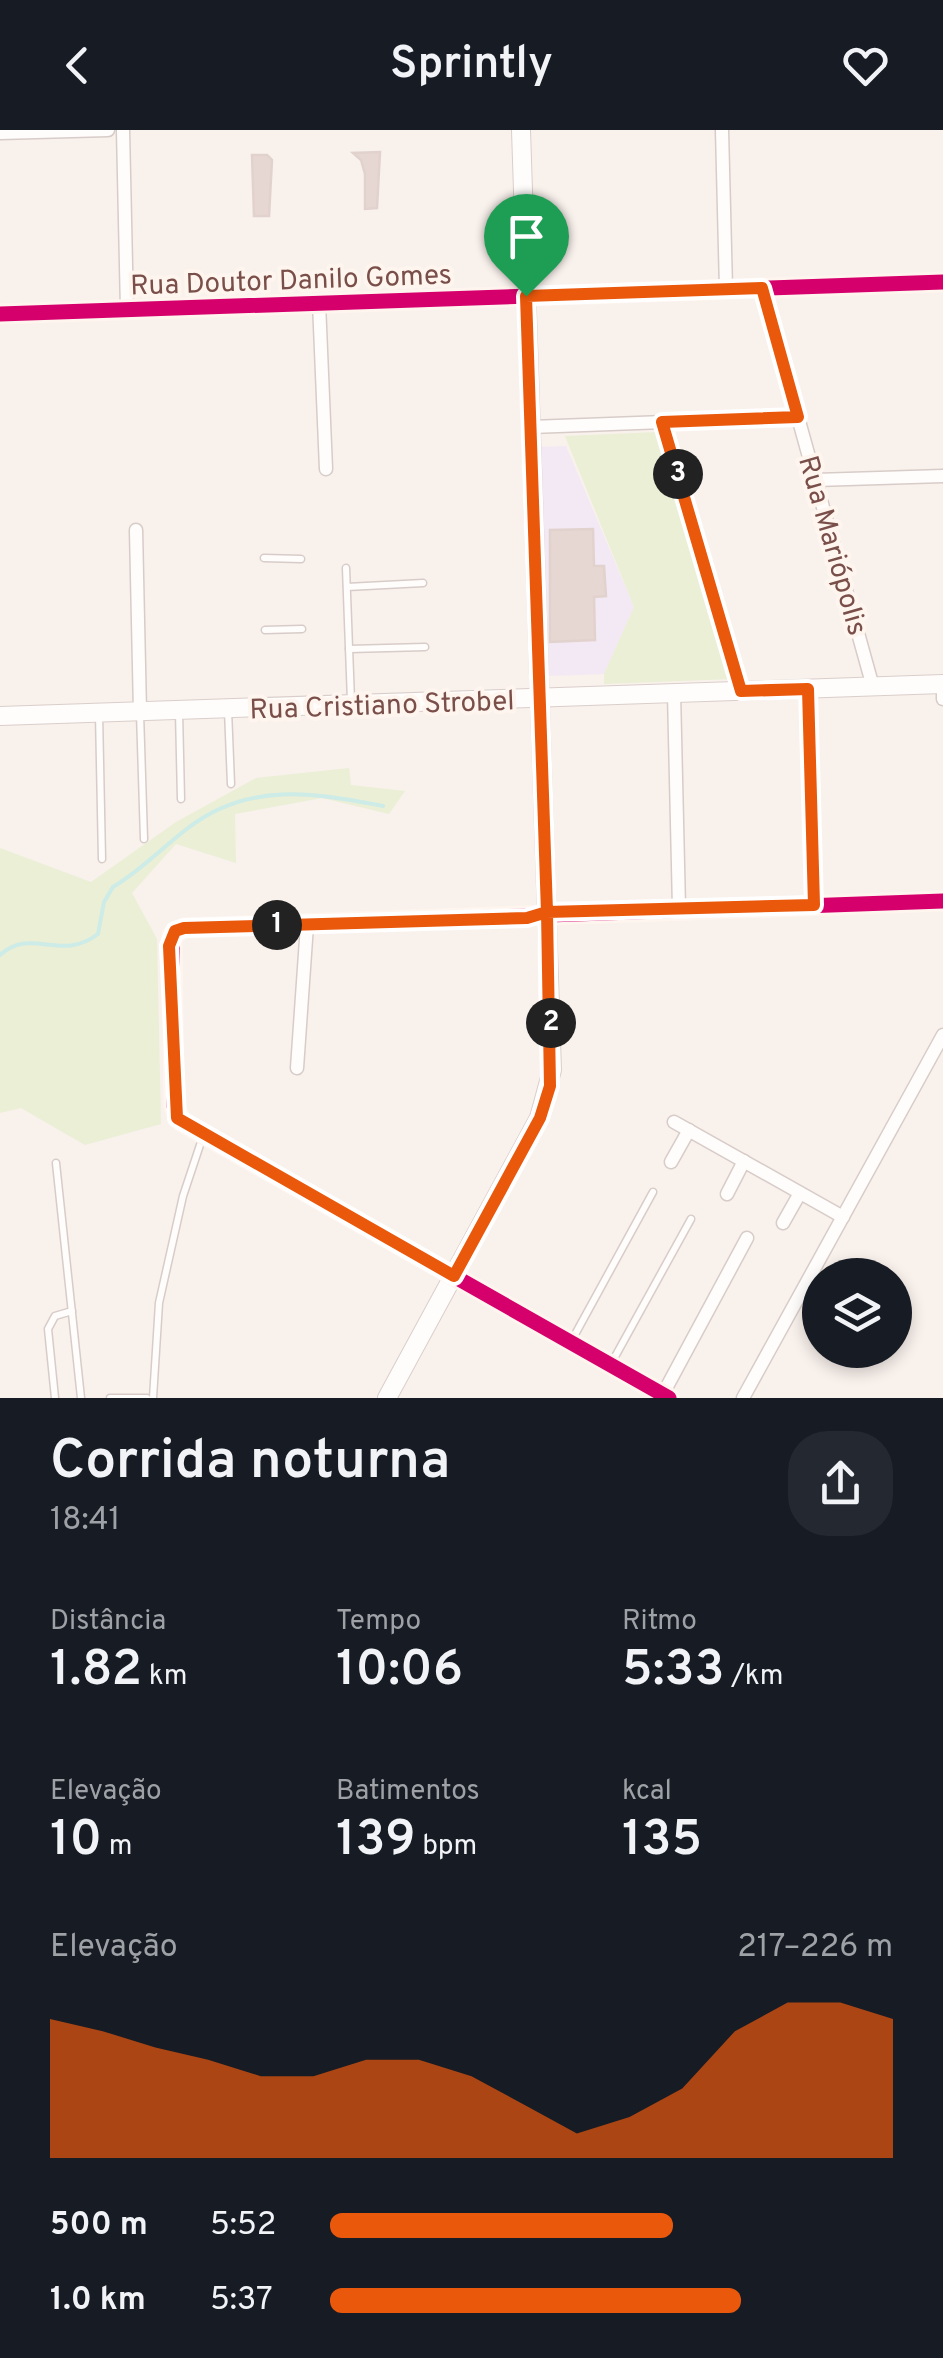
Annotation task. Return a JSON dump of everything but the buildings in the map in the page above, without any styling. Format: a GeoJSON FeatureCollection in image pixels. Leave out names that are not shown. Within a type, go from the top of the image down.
{"type":"FeatureCollection","features":[{"type":"Feature","properties":{"kind":"main road"},"geometry":{"type":"LineString","coordinates":[[387,1398],[540,1118],[550,1086],[520,130]]}},
{"type":"Feature","properties":{"kind":"main road","name":"Rua Cristiano Strobel"},"geometry":{"type":"LineString","coordinates":[[0,716],[943,684]]}},
{"type":"Feature","properties":{"kind":"street"},"geometry":{"type":"LineString","coordinates":[[0,134],[108,130]]}},
{"type":"Feature","properties":{"kind":"street"},"geometry":{"type":"LineString","coordinates":[[122,130],[127,310]]}},
{"type":"Feature","properties":{"kind":"street"},"geometry":{"type":"LineString","coordinates":[[722,130],[726,289]]}},
{"type":"Feature","properties":{"kind":"street","name":"Rua Doutor Danilo Gomes"},"geometry":{"type":"LineString","coordinates":[[0,314],[943,282]]}},
{"type":"Feature","properties":{"kind":"street","name":"Rua Mariópolis"},"geometry":{"type":"LineString","coordinates":[[762,288],[873,686]]}},
{"type":"Feature","properties":{"kind":"street"},"geometry":{"type":"LineString","coordinates":[[319,303],[326,470]]}},
{"type":"Feature","properties":{"kind":"street"},"geometry":{"type":"LineString","coordinates":[[530,427],[798,417]]}},
{"type":"Feature","properties":{"kind":"street"},"geometry":{"type":"LineString","coordinates":[[662,422],[741,691]]}},
{"type":"Feature","properties":{"kind":"street"},"geometry":{"type":"LineString","coordinates":[[816,480],[943,476]]}},
{"type":"Feature","properties":{"kind":"street"},"geometry":{"type":"LineString","coordinates":[[136,530],[140,712]]}},
{"type":"Feature","properties":{"kind":"street"},"geometry":{"type":"LineString","coordinates":[[943,684],[943,699]]}},
{"type":"Feature","properties":{"kind":"street"},"geometry":{"type":"LineString","coordinates":[[808,689],[814,905]]}},
{"type":"Feature","properties":{"kind":"street"},"geometry":{"type":"LineString","coordinates":[[674,694],[680,908]]}},
{"type":"Feature","properties":{"kind":"street"},"geometry":{"type":"LineString","coordinates":[[747,1238],[666,1396],[203,1134],[174,1112],[172,936],[184,928],[527,918],[547,912],[943,902]]}},
{"type":"Feature","properties":{"kind":"street"},"geometry":{"type":"LineString","coordinates":[[297,1068],[307,924]]}},
{"type":"Feature","properties":{"kind":"street"},"geometry":{"type":"LineString","coordinates":[[743,1398],[943,1035]]}},
{"type":"Feature","properties":{"kind":"street"},"geometry":{"type":"LineString","coordinates":[[674,1122],[843,1217]]}},
{"type":"Feature","properties":{"kind":"street"},"geometry":{"type":"LineString","coordinates":[[671,1162],[689,1130]]}},
{"type":"Feature","properties":{"kind":"street"},"geometry":{"type":"LineString","coordinates":[[727,1194],[744,1162]]}},
{"type":"Feature","properties":{"kind":"street"},"geometry":{"type":"LineString","coordinates":[[783,1223],[800,1192]]}},
{"type":"Feature","properties":{"kind":"lane"},"geometry":{"type":"LineString","coordinates":[[264,558],[301,559]]}},
{"type":"Feature","properties":{"kind":"lane"},"geometry":{"type":"LineString","coordinates":[[346,568],[351,705]]}},
{"type":"Feature","properties":{"kind":"lane"},"geometry":{"type":"LineString","coordinates":[[347,587],[423,583]]}},
{"type":"Feature","properties":{"kind":"lane"},"geometry":{"type":"LineString","coordinates":[[265,630],[302,628]]}},
{"type":"Feature","properties":{"kind":"lane"},"geometry":{"type":"LineString","coordinates":[[349,649],[425,647]]}},
{"type":"Feature","properties":{"kind":"lane"},"geometry":{"type":"LineString","coordinates":[[228,709],[230,784]]}},
{"type":"Feature","properties":{"kind":"lane"},"geometry":{"type":"LineString","coordinates":[[179,710],[181,799]]}},
{"type":"Feature","properties":{"kind":"lane"},"geometry":{"type":"LineString","coordinates":[[140,712],[144,839]]}},
{"type":"Feature","properties":{"kind":"lane"},"geometry":{"type":"LineString","coordinates":[[99,713],[102,859]]}},
{"type":"Feature","properties":{"kind":"lane"},"geometry":{"type":"LineString","coordinates":[[110,1398],[150,1398],[159,1303],[183,1196],[203,1134]]}},
{"type":"Feature","properties":{"kind":"lane"},"geometry":{"type":"LineString","coordinates":[[56,1163],[81,1398]]}},
{"type":"Feature","properties":{"kind":"lane"},"geometry":{"type":"LineString","coordinates":[[571,1342],[653,1192]]}},
{"type":"Feature","properties":{"kind":"lane"},"geometry":{"type":"LineString","coordinates":[[610,1365],[690,1219]]}},
{"type":"Feature","properties":{"kind":"lane"},"geometry":{"type":"LineString","coordinates":[[55,1398],[48,1329],[55,1316],[72,1311]]}},
{"type":"Feature","properties":{"kind":"shaded area"},"geometry":{"type":"Polygon","coordinates":[[[566,446],[634,607],[604,674],[549,676],[539,447],[566,446]]]}},
{"type":"Feature","properties":{"kind":"green space"},"geometry":{"type":"Polygon","coordinates":[[[658,432],[733,679],[604,684],[604,674],[634,607],[565,436],[658,432]]]}},
{"type":"Feature","properties":{"kind":"green space"},"geometry":{"type":"Polygon","coordinates":[[[349,768],[351,785],[405,791],[389,814],[322,798],[235,814],[236,863],[176,844],[132,893],[157,939],[161,1124],[85,1145],[21,1108],[0,1113],[0,848],[91,882],[176,822],[256,778],[349,768]]]}},
{"type":"Feature","properties":{"kind":"waterway"},"geometry":{"type":"LineString","coordinates":[[0,955],[24,944],[71,945],[98,934],[104,902],[113,887],[188,828],[234,803],[282,794],[383,806]]}},
{"type":"Feature","properties":{"kind":"cycle path"},"geometry":{"type":"LineString","coordinates":[[0,314],[943,282]]}},
{"type":"Feature","properties":{"kind":"cycle path"},"geometry":{"type":"LineString","coordinates":[[669,1398],[182,1122],[174,1106],[172,936],[184,928],[943,901]]}},
{"type":"Feature","properties":{"kind":"route"},"geometry":{"type":"LineString","coordinates":[[526,296],[547,912],[527,918],[184,928],[175,931],[169,946],[177,1118],[454,1276],[540,1118],[550,1086],[547,912],[814,905],[808,689],[741,691],[662,422],[798,417],[762,288],[526,296]]}}]}
